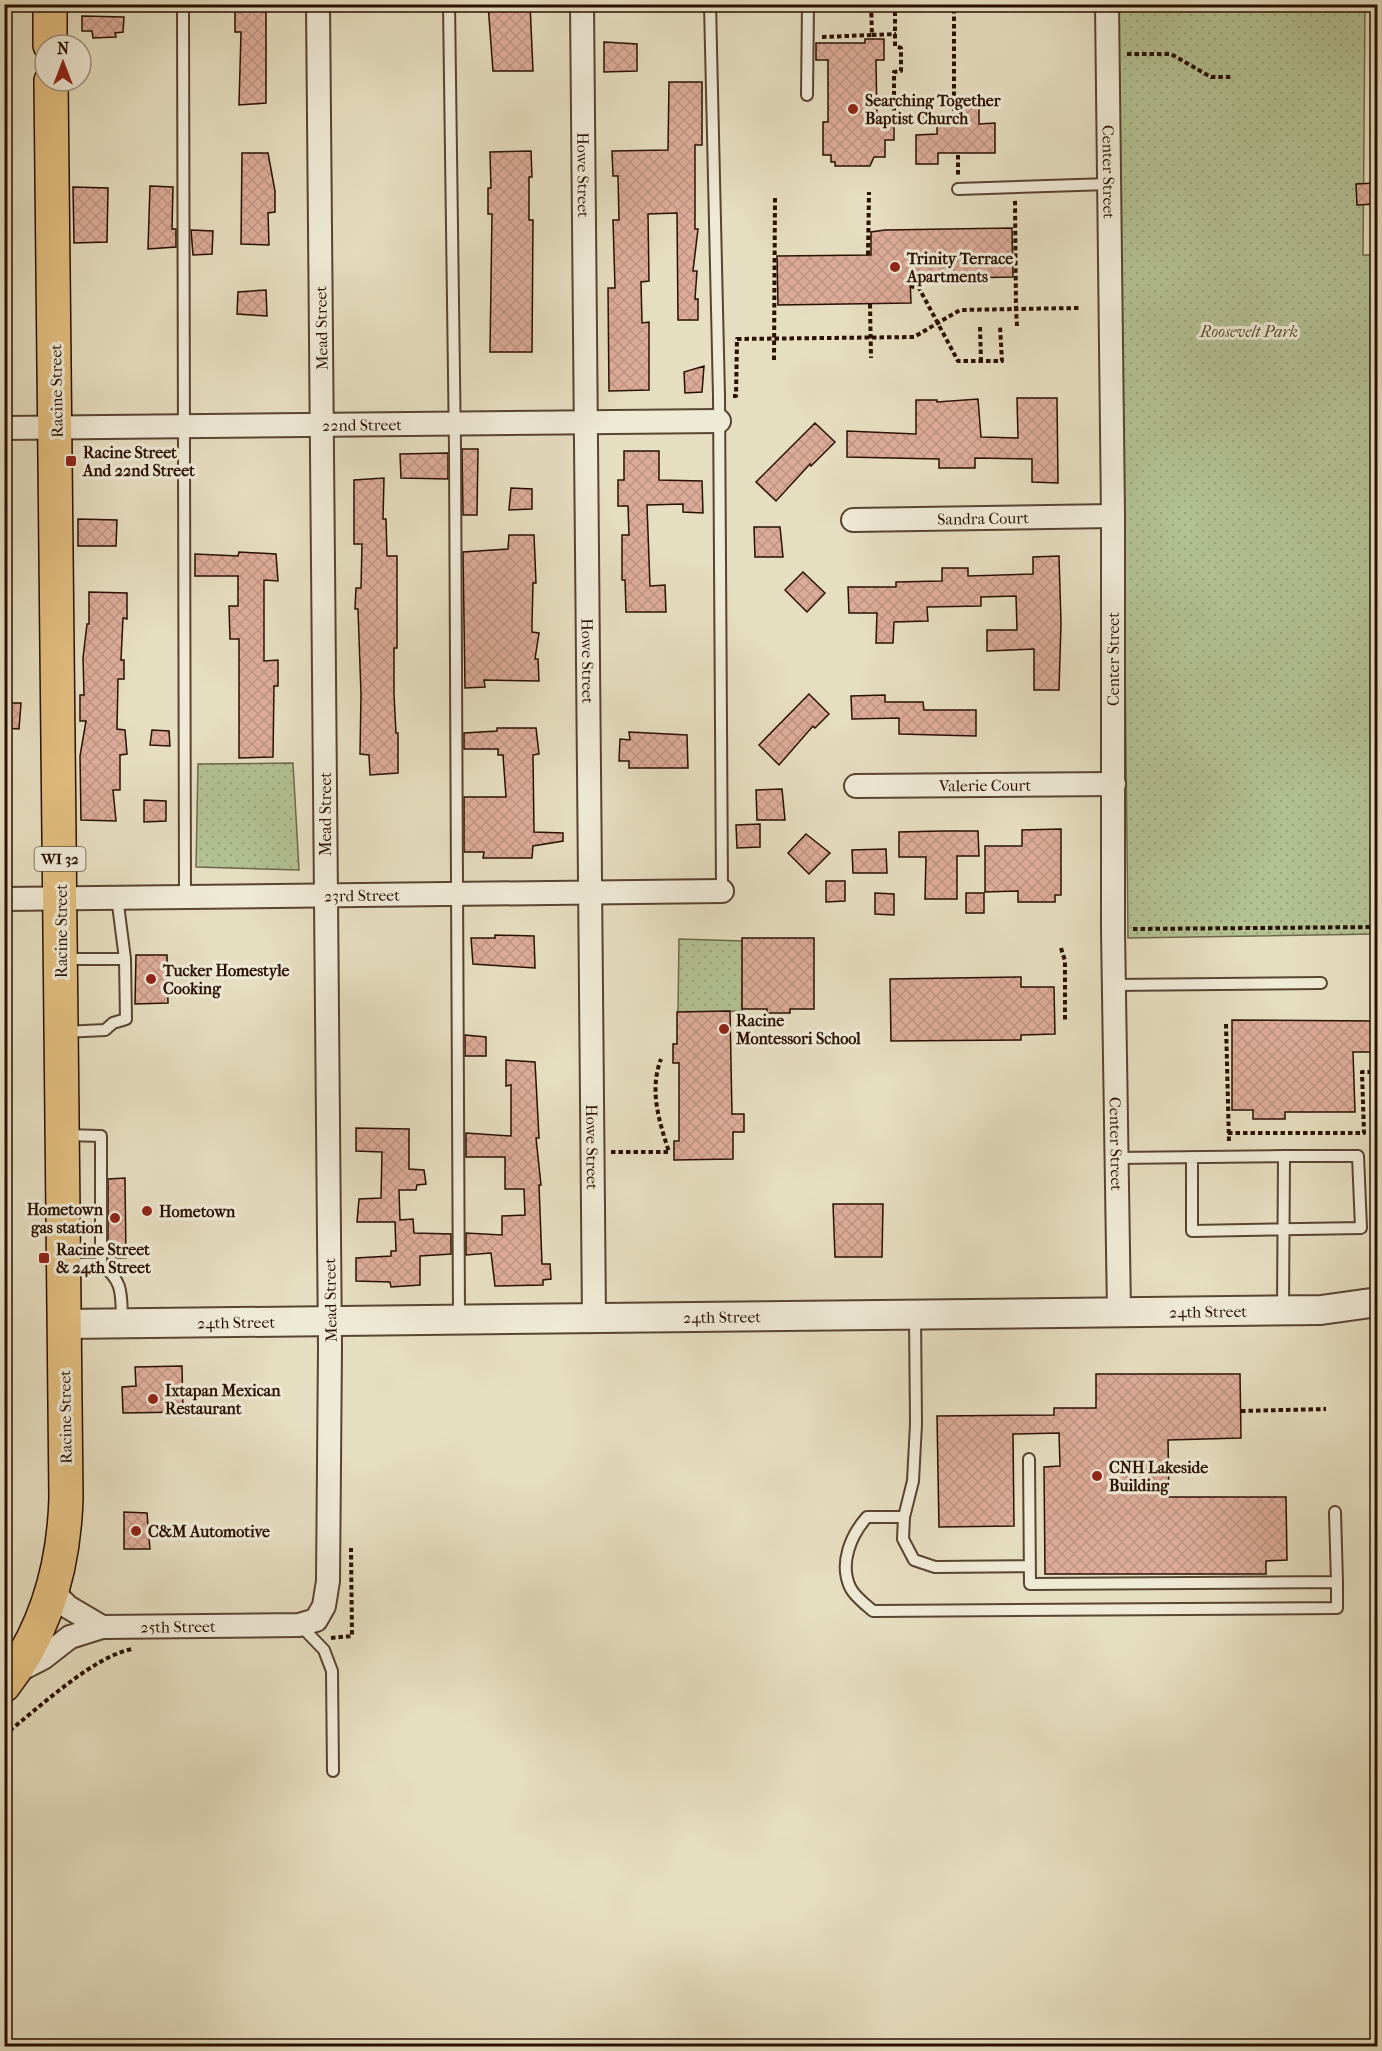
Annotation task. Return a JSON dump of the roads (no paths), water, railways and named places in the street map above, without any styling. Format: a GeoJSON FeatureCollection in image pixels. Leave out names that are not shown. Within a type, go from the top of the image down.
{"type":"FeatureCollection","features":[{"type":"Feature","properties":{"kind":"main road"},"geometry":{"type":"LineString","coordinates":[[50,4],[50,33]]}},
{"type":"Feature","properties":{"kind":"main road","name":"Racine Street"},"geometry":{"type":"LineString","coordinates":[[9,1680],[36,1634],[52,1591],[62,1550],[66,1518],[57,427],[51,93]]}},
{"type":"Feature","properties":{"kind":"street","name":"Mead Street"},"geometry":{"type":"LineString","coordinates":[[308,1623],[324,1606],[327,1581],[330,1321],[318,4]]}},
{"type":"Feature","properties":{"kind":"street","name":"Howe Street"},"geometry":{"type":"LineString","coordinates":[[582,4],[594,1318]]}},
{"type":"Feature","properties":{"kind":"street","name":"Center Street"},"geometry":{"type":"LineString","coordinates":[[1107,4],[1113,516],[1114,985],[1119,1312]]}},
{"type":"Feature","properties":{"kind":"street","name":"22nd Street"},"geometry":{"type":"LineString","coordinates":[[4,428],[719,421]]}},
{"type":"Feature","properties":{"kind":"street","name":"Sandra Court"},"geometry":{"type":"LineString","coordinates":[[853,520],[1113,516]]}},
{"type":"Feature","properties":{"kind":"street","name":"Valerie Court"},"geometry":{"type":"LineString","coordinates":[[856,786],[1114,784]]}},
{"type":"Feature","properties":{"kind":"street","name":"23rd Street"},"geometry":{"type":"LineString","coordinates":[[4,899],[722,891]]}},
{"type":"Feature","properties":{"kind":"street","name":"24th Street"},"geometry":{"type":"LineString","coordinates":[[64,1324],[1376,1309]]}},
{"type":"Feature","properties":{"kind":"street"},"geometry":{"type":"LineString","coordinates":[[52,1591],[68,1607],[102,1627]]}},
{"type":"Feature","properties":{"kind":"street","name":"25th Street"},"geometry":{"type":"LineString","coordinates":[[102,1627],[308,1623]]}},
{"type":"Feature","properties":{"kind":"street"},"geometry":{"type":"LineString","coordinates":[[9,1680],[70,1637],[102,1627]]}},
{"type":"Feature","properties":{"kind":"lane"},"geometry":{"type":"LineString","coordinates":[[183,4],[182,426],[185,897]]}},
{"type":"Feature","properties":{"kind":"lane"},"geometry":{"type":"LineString","coordinates":[[449,4],[454,423],[459,1320]]}},
{"type":"Feature","properties":{"kind":"lane"},"geometry":{"type":"LineString","coordinates":[[710,4],[719,396],[722,891]]}},
{"type":"Feature","properties":{"kind":"lane"},"geometry":{"type":"LineString","coordinates":[[807,94],[808,4]]}},
{"type":"Feature","properties":{"kind":"lane"},"geometry":{"type":"LineString","coordinates":[[958,189],[1109,184]]}},
{"type":"Feature","properties":{"kind":"lane"},"geometry":{"type":"LineString","coordinates":[[62,1032],[105,1030],[113,1023],[126,1019],[125,960],[117,897]]}},
{"type":"Feature","properties":{"kind":"lane"},"geometry":{"type":"LineString","coordinates":[[61,959],[125,960]]}},
{"type":"Feature","properties":{"kind":"lane"},"geometry":{"type":"LineString","coordinates":[[1114,985],[1321,983]]}},
{"type":"Feature","properties":{"kind":"lane"},"geometry":{"type":"LineString","coordinates":[[63,1135],[101,1136],[101,1264]]}},
{"type":"Feature","properties":{"kind":"lane"},"geometry":{"type":"LineString","coordinates":[[1116,1158],[1192,1157],[1229,1157],[1284,1156],[1358,1156],[1361,1228],[1192,1231],[1192,1157]]}},
{"type":"Feature","properties":{"kind":"lane"},"geometry":{"type":"LineString","coordinates":[[1283,1310],[1284,1156]]}},
{"type":"Feature","properties":{"kind":"lane"},"geometry":{"type":"LineString","coordinates":[[64,1264],[101,1264],[116,1276],[121,1288],[122,1324]]}},
{"type":"Feature","properties":{"kind":"lane"},"geometry":{"type":"LineString","coordinates":[[915,1315],[913,1481],[904,1516],[903,1539],[914,1560],[935,1567],[1030,1566]]}},
{"type":"Feature","properties":{"kind":"lane"},"geometry":{"type":"LineString","coordinates":[[1029,1459],[1030,1584],[1337,1582]]}},
{"type":"Feature","properties":{"kind":"lane"},"geometry":{"type":"LineString","coordinates":[[904,1516],[867,1517],[854,1532],[845,1568],[850,1589],[873,1611],[1337,1608],[1335,1512]]}},
{"type":"Feature","properties":{"kind":"lane"},"geometry":{"type":"LineString","coordinates":[[308,1623],[324,1650],[332,1671],[333,1771]]}},
{"type":"Feature","properties":{"kind":"place","name":"Searching Together Baptist Church"},"geometry":{"type":"Point","coordinates":[853,109]}},
{"type":"Feature","properties":{"kind":"place","name":"Trinity Terrace Apartments"},"geometry":{"type":"Point","coordinates":[895,267]}},
{"type":"Feature","properties":{"kind":"place","name":"Racine Street And 22nd Street"},"geometry":{"type":"Point","coordinates":[71,461]}},
{"type":"Feature","properties":{"kind":"place","name":"Tucker Homestyle Cooking"},"geometry":{"type":"Point","coordinates":[151,979]}},
{"type":"Feature","properties":{"kind":"place","name":"Racine Montessori School"},"geometry":{"type":"Point","coordinates":[724,1029]}},
{"type":"Feature","properties":{"kind":"place","name":"Hometown"},"geometry":{"type":"Point","coordinates":[147,1211]}},
{"type":"Feature","properties":{"kind":"place","name":"Hometown gas station"},"geometry":{"type":"Point","coordinates":[115,1218]}},
{"type":"Feature","properties":{"kind":"place","name":"Racine Street & 24th Street"},"geometry":{"type":"Point","coordinates":[44,1258]}},
{"type":"Feature","properties":{"kind":"place","name":"Ixtapan Mexican Restaurant"},"geometry":{"type":"Point","coordinates":[153,1399]}},
{"type":"Feature","properties":{"kind":"place","name":"CNH Lakeside Building"},"geometry":{"type":"Point","coordinates":[1097,1476]}},
{"type":"Feature","properties":{"kind":"place","name":"C&M Automotive"},"geometry":{"type":"Point","coordinates":[136,1531]}},
{"type":"Feature","properties":{"kind":"park label","name":"Roosevelt Park"},"geometry":{"type":"Point","coordinates":[1249,331]}}]}
